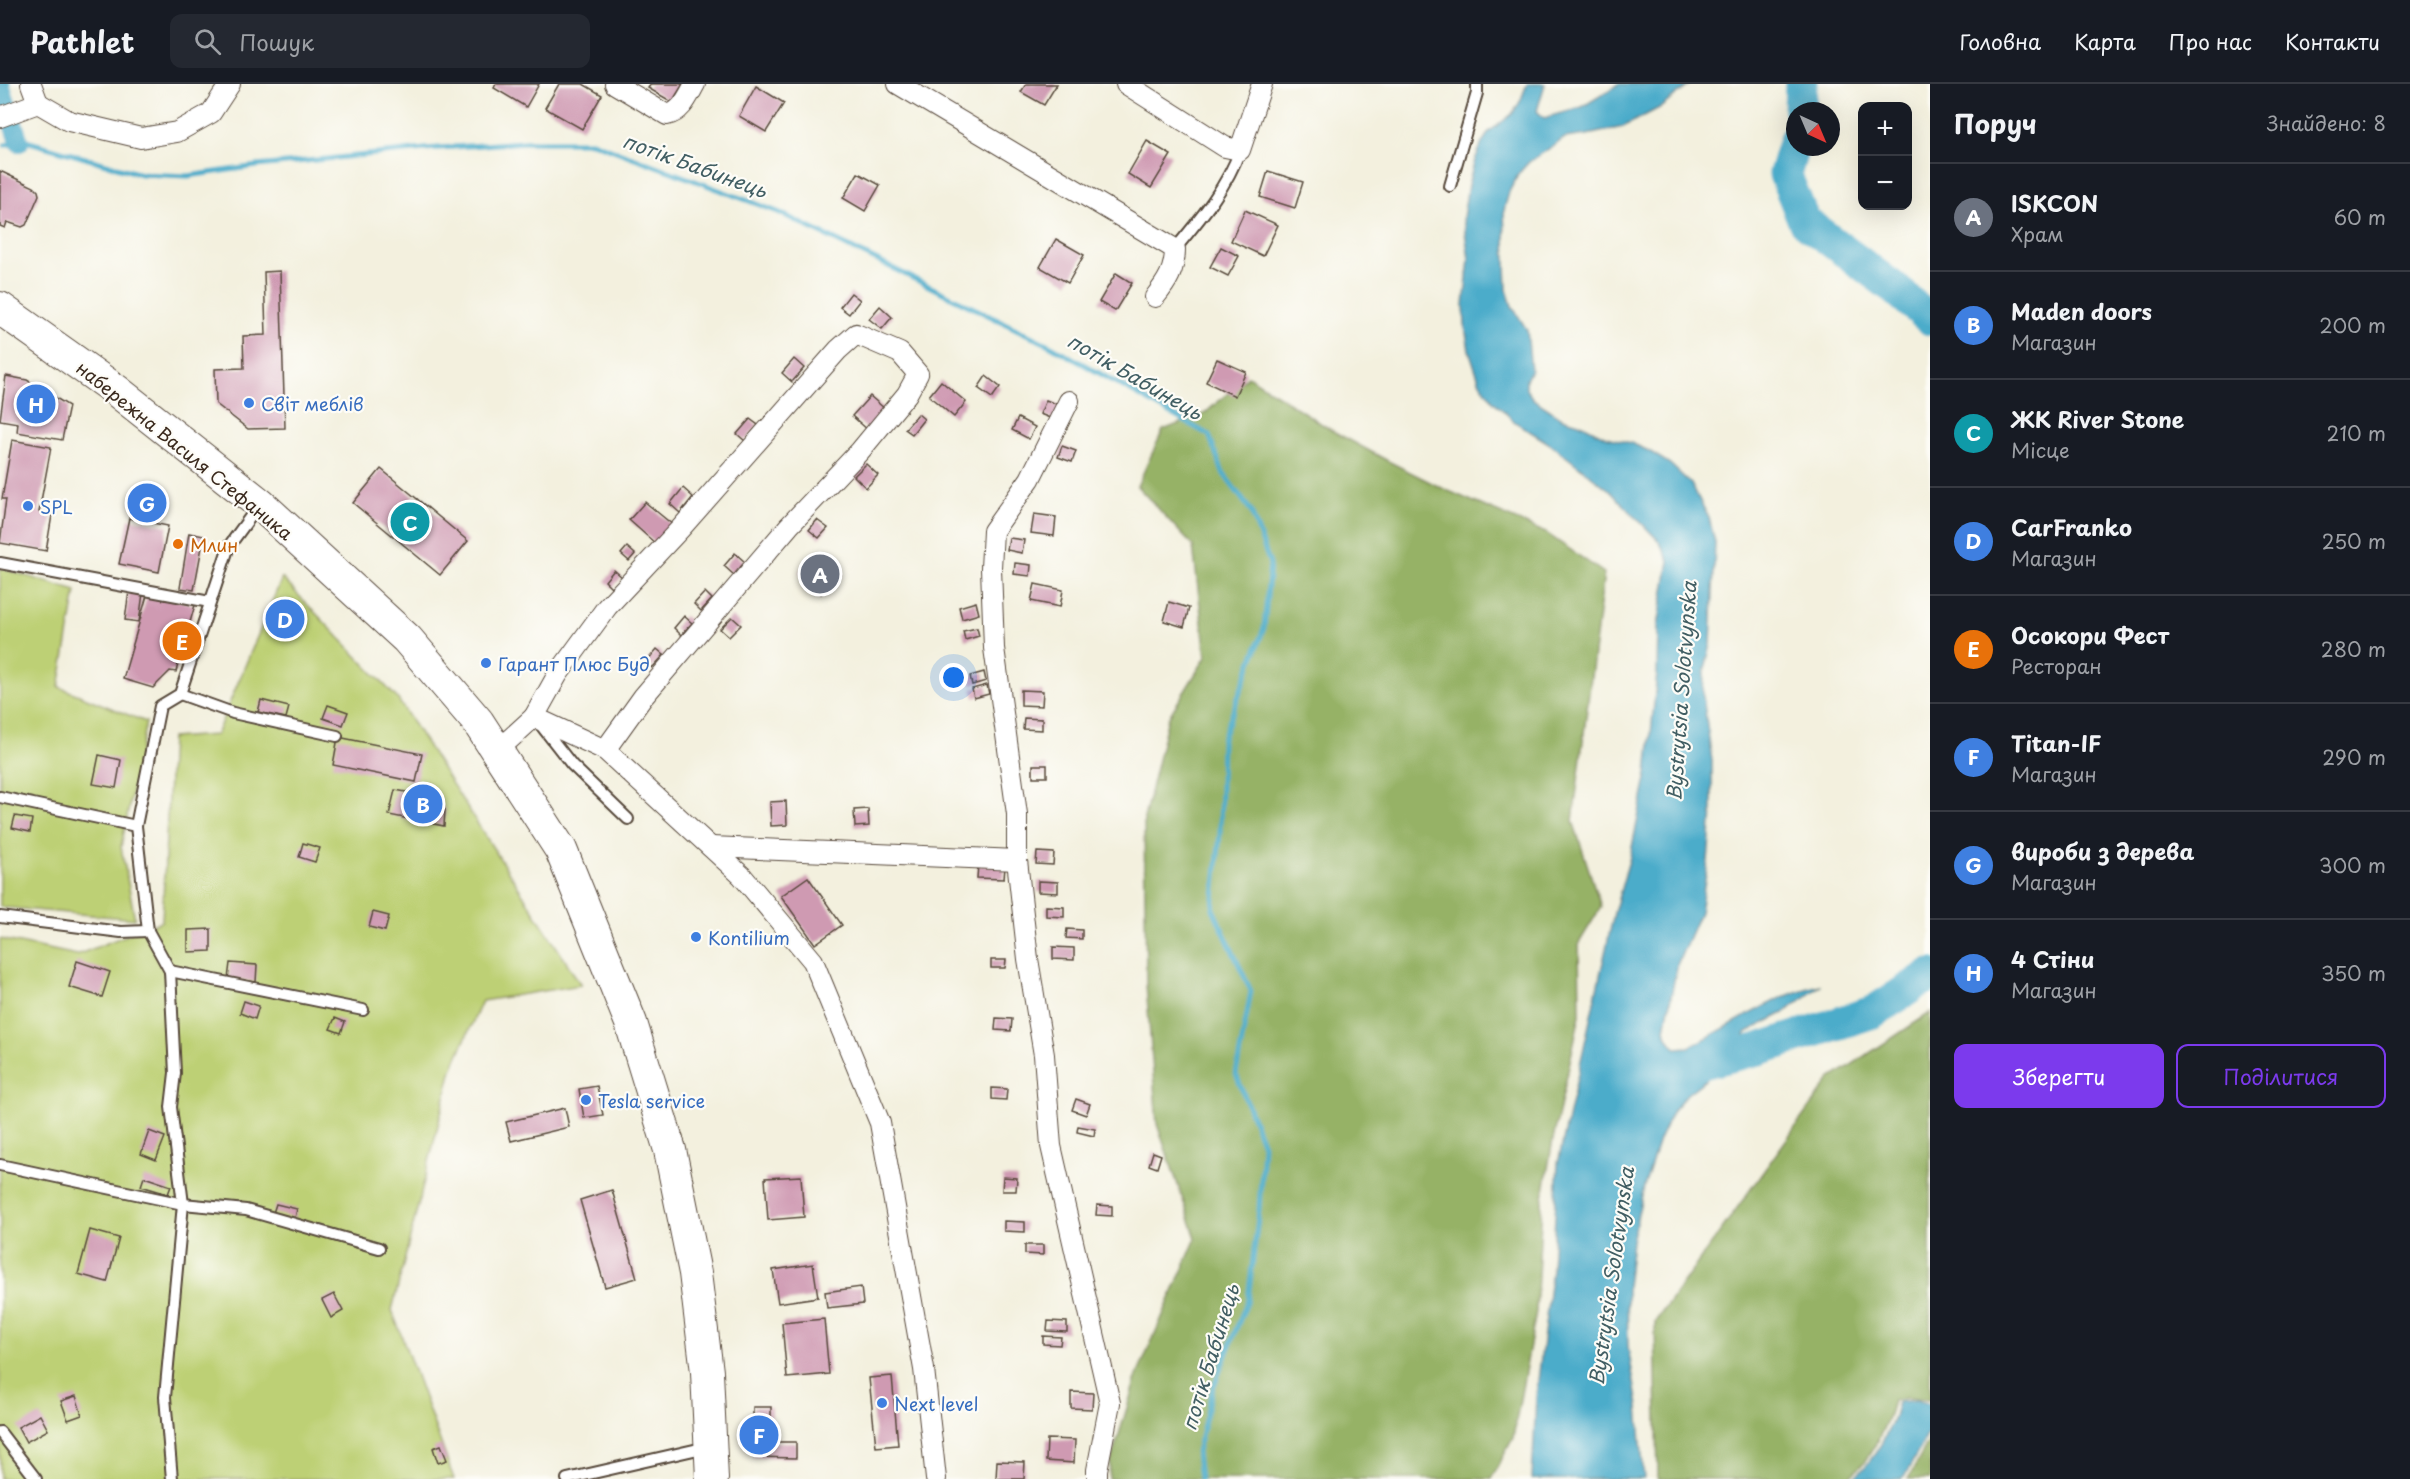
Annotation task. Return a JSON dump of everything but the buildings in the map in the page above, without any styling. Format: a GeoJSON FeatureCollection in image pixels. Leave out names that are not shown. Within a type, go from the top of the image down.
{"type":"FeatureCollection","features":[{"type":"Feature","properties":{"kind":"main road","name":"набережна Василя Стефаника"},"geometry":{"type":"LineString","coordinates":[[0,308],[117,391],[260,504],[406,639],[478,722],[561,850],[631,1023],[670,1150],[695,1273],[707,1372],[712,1479]]}},
{"type":"Feature","properties":{"kind":"street"},"geometry":{"type":"LineString","coordinates":[[31,84],[31,106]]}},
{"type":"Feature","properties":{"kind":"street"},"geometry":{"type":"LineString","coordinates":[[0,117],[31,106],[69,121],[141,138],[177,132],[211,113],[230,84]]}},
{"type":"Feature","properties":{"kind":"street"},"geometry":{"type":"LineString","coordinates":[[615,84],[667,115],[675,114],[695,84]]}},
{"type":"Feature","properties":{"kind":"street"},"geometry":{"type":"LineString","coordinates":[[898,84],[1175,249],[1175,264],[1168,281],[1155,297]]}},
{"type":"Feature","properties":{"kind":"street"},"geometry":{"type":"LineString","coordinates":[[1126,84],[1225,147],[1240,150],[1262,84]]}},
{"type":"Feature","properties":{"kind":"street"},"geometry":{"type":"LineString","coordinates":[[498,750],[534,717],[558,674],[607,607],[681,528],[838,350],[856,334],[900,353],[918,374],[907,394],[860,451],[789,526],[650,688],[605,750]]}},
{"type":"Feature","properties":{"kind":"street"},"geometry":{"type":"LineString","coordinates":[[1069,401],[1030,479],[993,531],[991,568],[994,648],[1017,814],[1017,860],[1028,958],[1044,1054],[1051,1146],[1110,1403],[1097,1479]]}},
{"type":"Feature","properties":{"kind":"street"},"geometry":{"type":"LineString","coordinates":[[534,717],[605,750],[742,876],[813,961],[880,1123],[924,1370],[936,1479]]}},
{"type":"Feature","properties":{"kind":"street"},"geometry":{"type":"LineString","coordinates":[[711,848],[1017,860]]}},
{"type":"Feature","properties":{"kind":"lane"},"geometry":{"type":"LineString","coordinates":[[1450,186],[1478,93],[1477,84]]}},
{"type":"Feature","properties":{"kind":"lane"},"geometry":{"type":"LineString","coordinates":[[1175,249],[1199,220],[1234,167],[1240,150]]}},
{"type":"Feature","properties":{"kind":"lane"},"geometry":{"type":"LineString","coordinates":[[172,1479],[165,1397],[183,1204],[171,1107],[175,1073],[170,971],[148,931],[136,826],[160,706],[180,694],[229,546],[260,504]]}},
{"type":"Feature","properties":{"kind":"lane"},"geometry":{"type":"LineString","coordinates":[[0,563],[210,602]]}},
{"type":"Feature","properties":{"kind":"lane"},"geometry":{"type":"LineString","coordinates":[[180,694],[233,713],[338,736]]}},
{"type":"Feature","properties":{"kind":"lane"},"geometry":{"type":"LineString","coordinates":[[534,717],[572,765],[628,819]]}},
{"type":"Feature","properties":{"kind":"lane"},"geometry":{"type":"LineString","coordinates":[[0,797],[136,826]]}},
{"type":"Feature","properties":{"kind":"lane"},"geometry":{"type":"LineString","coordinates":[[0,917],[121,933],[148,931]]}},
{"type":"Feature","properties":{"kind":"lane"},"geometry":{"type":"LineString","coordinates":[[170,971],[363,1010]]}},
{"type":"Feature","properties":{"kind":"lane"},"geometry":{"type":"LineString","coordinates":[[0,1165],[183,1204],[246,1210],[379,1248]]}},
{"type":"Feature","properties":{"kind":"lane"},"geometry":{"type":"LineString","coordinates":[[0,1432],[36,1479]]}},
{"type":"Feature","properties":{"kind":"lane"},"geometry":{"type":"LineString","coordinates":[[567,1479],[711,1446]]}},
{"type":"Feature","properties":{"kind":"green space"},"geometry":{"type":"Polygon","coordinates":[[[1248,376],[1331,430],[1444,489],[1546,533],[1604,573],[1573,821],[1601,907],[1579,943],[1580,1015],[1542,1203],[1536,1312],[1513,1438],[1491,1479],[1109,1479],[1110,1464],[1136,1378],[1196,1238],[1157,1124],[1146,984],[1144,818],[1168,718],[1206,657],[1193,546],[1137,486],[1163,430],[1204,414],[1248,376]]]}},
{"type":"Feature","properties":{"kind":"green space"},"geometry":{"type":"Polygon","coordinates":[[[0,568],[76,591],[59,687],[146,722],[121,847],[135,919],[0,907],[0,568]]]}},
{"type":"Feature","properties":{"kind":"green space"},"geometry":{"type":"Polygon","coordinates":[[[282,578],[397,698],[581,985],[482,1001],[452,1069],[392,1310],[454,1479],[0,1479],[0,939],[77,955],[162,921],[171,738],[216,735],[282,578]]]}},
{"type":"Feature","properties":{"kind":"green space"},"geometry":{"type":"Polygon","coordinates":[[[1930,1013],[1930,1400],[1907,1398],[1893,1401],[1876,1444],[1862,1465],[1846,1479],[1658,1479],[1655,1322],[1830,1079],[1930,1013]]]}},
{"type":"Feature","properties":{"kind":"green space"},"geometry":{"type":"Polygon","coordinates":[[[1930,1439],[1930,1479],[1908,1479],[1930,1439]]]}},
{"type":"Feature","properties":{"kind":"water"},"geometry":{"type":"Polygon","coordinates":[[[1527,84],[1545,84],[1537,111],[1544,118],[1582,107],[1619,84],[1691,84],[1661,107],[1623,127],[1565,138],[1529,162],[1519,173],[1509,192],[1504,210],[1507,290],[1512,306],[1527,330],[1531,370],[1526,380],[1526,389],[1533,399],[1562,418],[1579,423],[1606,437],[1631,443],[1670,464],[1691,484],[1709,518],[1715,542],[1711,644],[1704,673],[1703,696],[1712,761],[1712,811],[1708,861],[1700,912],[1677,965],[1665,1029],[1667,1037],[1676,1048],[1689,1047],[1769,1003],[1821,985],[1784,1013],[1747,1032],[1726,1064],[1687,1094],[1673,1110],[1659,1140],[1644,1187],[1632,1241],[1627,1287],[1628,1347],[1638,1406],[1644,1479],[1532,1479],[1536,1397],[1552,1269],[1558,1163],[1614,913],[1630,857],[1647,774],[1657,673],[1658,626],[1669,561],[1659,541],[1608,489],[1550,444],[1515,422],[1493,401],[1480,383],[1469,350],[1464,305],[1469,259],[1463,218],[1468,185],[1482,143],[1489,132],[1512,114],[1527,84]]]}},
{"type":"Feature","properties":{"kind":"water"},"geometry":{"type":"Polygon","coordinates":[[[1916,1400],[1930,1404],[1929,1432],[1903,1479],[1853,1479],[1881,1444],[1898,1402],[1916,1400]]]}},
{"type":"Feature","properties":{"kind":"waterway"},"geometry":{"type":"LineString","coordinates":[[0,84],[19,142]]}},
{"type":"Feature","properties":{"kind":"waterway","name":"Bystrytsia Solotvynska"},"geometry":{"type":"LineString","coordinates":[[1800,102],[1801,84]]}},
{"type":"Feature","properties":{"kind":"waterway","name":"потік Бабинець"},"geometry":{"type":"LineString","coordinates":[[5,145],[26,141],[141,174],[188,176],[257,166],[425,149],[525,142],[592,142],[778,212],[1051,346],[1209,435],[1223,473],[1251,511],[1270,564],[1264,628],[1222,740],[1220,833],[1213,909],[1251,991],[1236,1074],[1263,1145],[1259,1210],[1248,1299],[1213,1388],[1197,1452],[1200,1479]]}},
{"type":"Feature","properties":{"kind":"waterway","name":"Bystrytsia Solotvynska"},"geometry":{"type":"LineString","coordinates":[[1790,156],[1785,174],[1804,221],[1894,288],[1930,319]]}},
{"type":"Feature","properties":{"kind":"waterway","name":"Bystrytsia Solotvynska"},"geometry":{"type":"LineString","coordinates":[[1690,1066],[1759,1049],[1873,1012],[1930,975]]}},
{"type":"Feature","properties":{"kind":"place","name":"Світ меблів"},"geometry":{"type":"Point","coordinates":[249,403]}},
{"type":"Feature","properties":{"kind":"place","name":"4 Стіни"},"geometry":{"type":"Point","coordinates":[36,404]}},
{"type":"Feature","properties":{"kind":"place","name":"вироби з дерева"},"geometry":{"type":"Point","coordinates":[147,503]}},
{"type":"Feature","properties":{"kind":"place","name":"SPL"},"geometry":{"type":"Point","coordinates":[28,506]}},
{"type":"Feature","properties":{"kind":"place","name":"ЖК River Stone"},"geometry":{"type":"Point","coordinates":[410,522]}},
{"type":"Feature","properties":{"kind":"place","name":"Млин"},"geometry":{"type":"Point","coordinates":[178,544]}},
{"type":"Feature","properties":{"kind":"place","name":"ISKCON"},"geometry":{"type":"Point","coordinates":[820,574]}},
{"type":"Feature","properties":{"kind":"place","name":"CarFranko"},"geometry":{"type":"Point","coordinates":[285,619]}},
{"type":"Feature","properties":{"kind":"place","name":"Осокори Фест"},"geometry":{"type":"Point","coordinates":[182,641]}},
{"type":"Feature","properties":{"kind":"place","name":"Гарант Плюс Буд"},"geometry":{"type":"Point","coordinates":[486,663]}},
{"type":"Feature","properties":{"kind":"place","name":"Maden doors"},"geometry":{"type":"Point","coordinates":[423,804]}},
{"type":"Feature","properties":{"kind":"place","name":"Kontilium"},"geometry":{"type":"Point","coordinates":[696,937]}},
{"type":"Feature","properties":{"kind":"place","name":"Tesla service"},"geometry":{"type":"Point","coordinates":[586,1100]}},
{"type":"Feature","properties":{"kind":"place","name":"Next level"},"geometry":{"type":"Point","coordinates":[882,1403]}},
{"type":"Feature","properties":{"kind":"place","name":"Titan-IF"},"geometry":{"type":"Point","coordinates":[759,1435]}}]}
